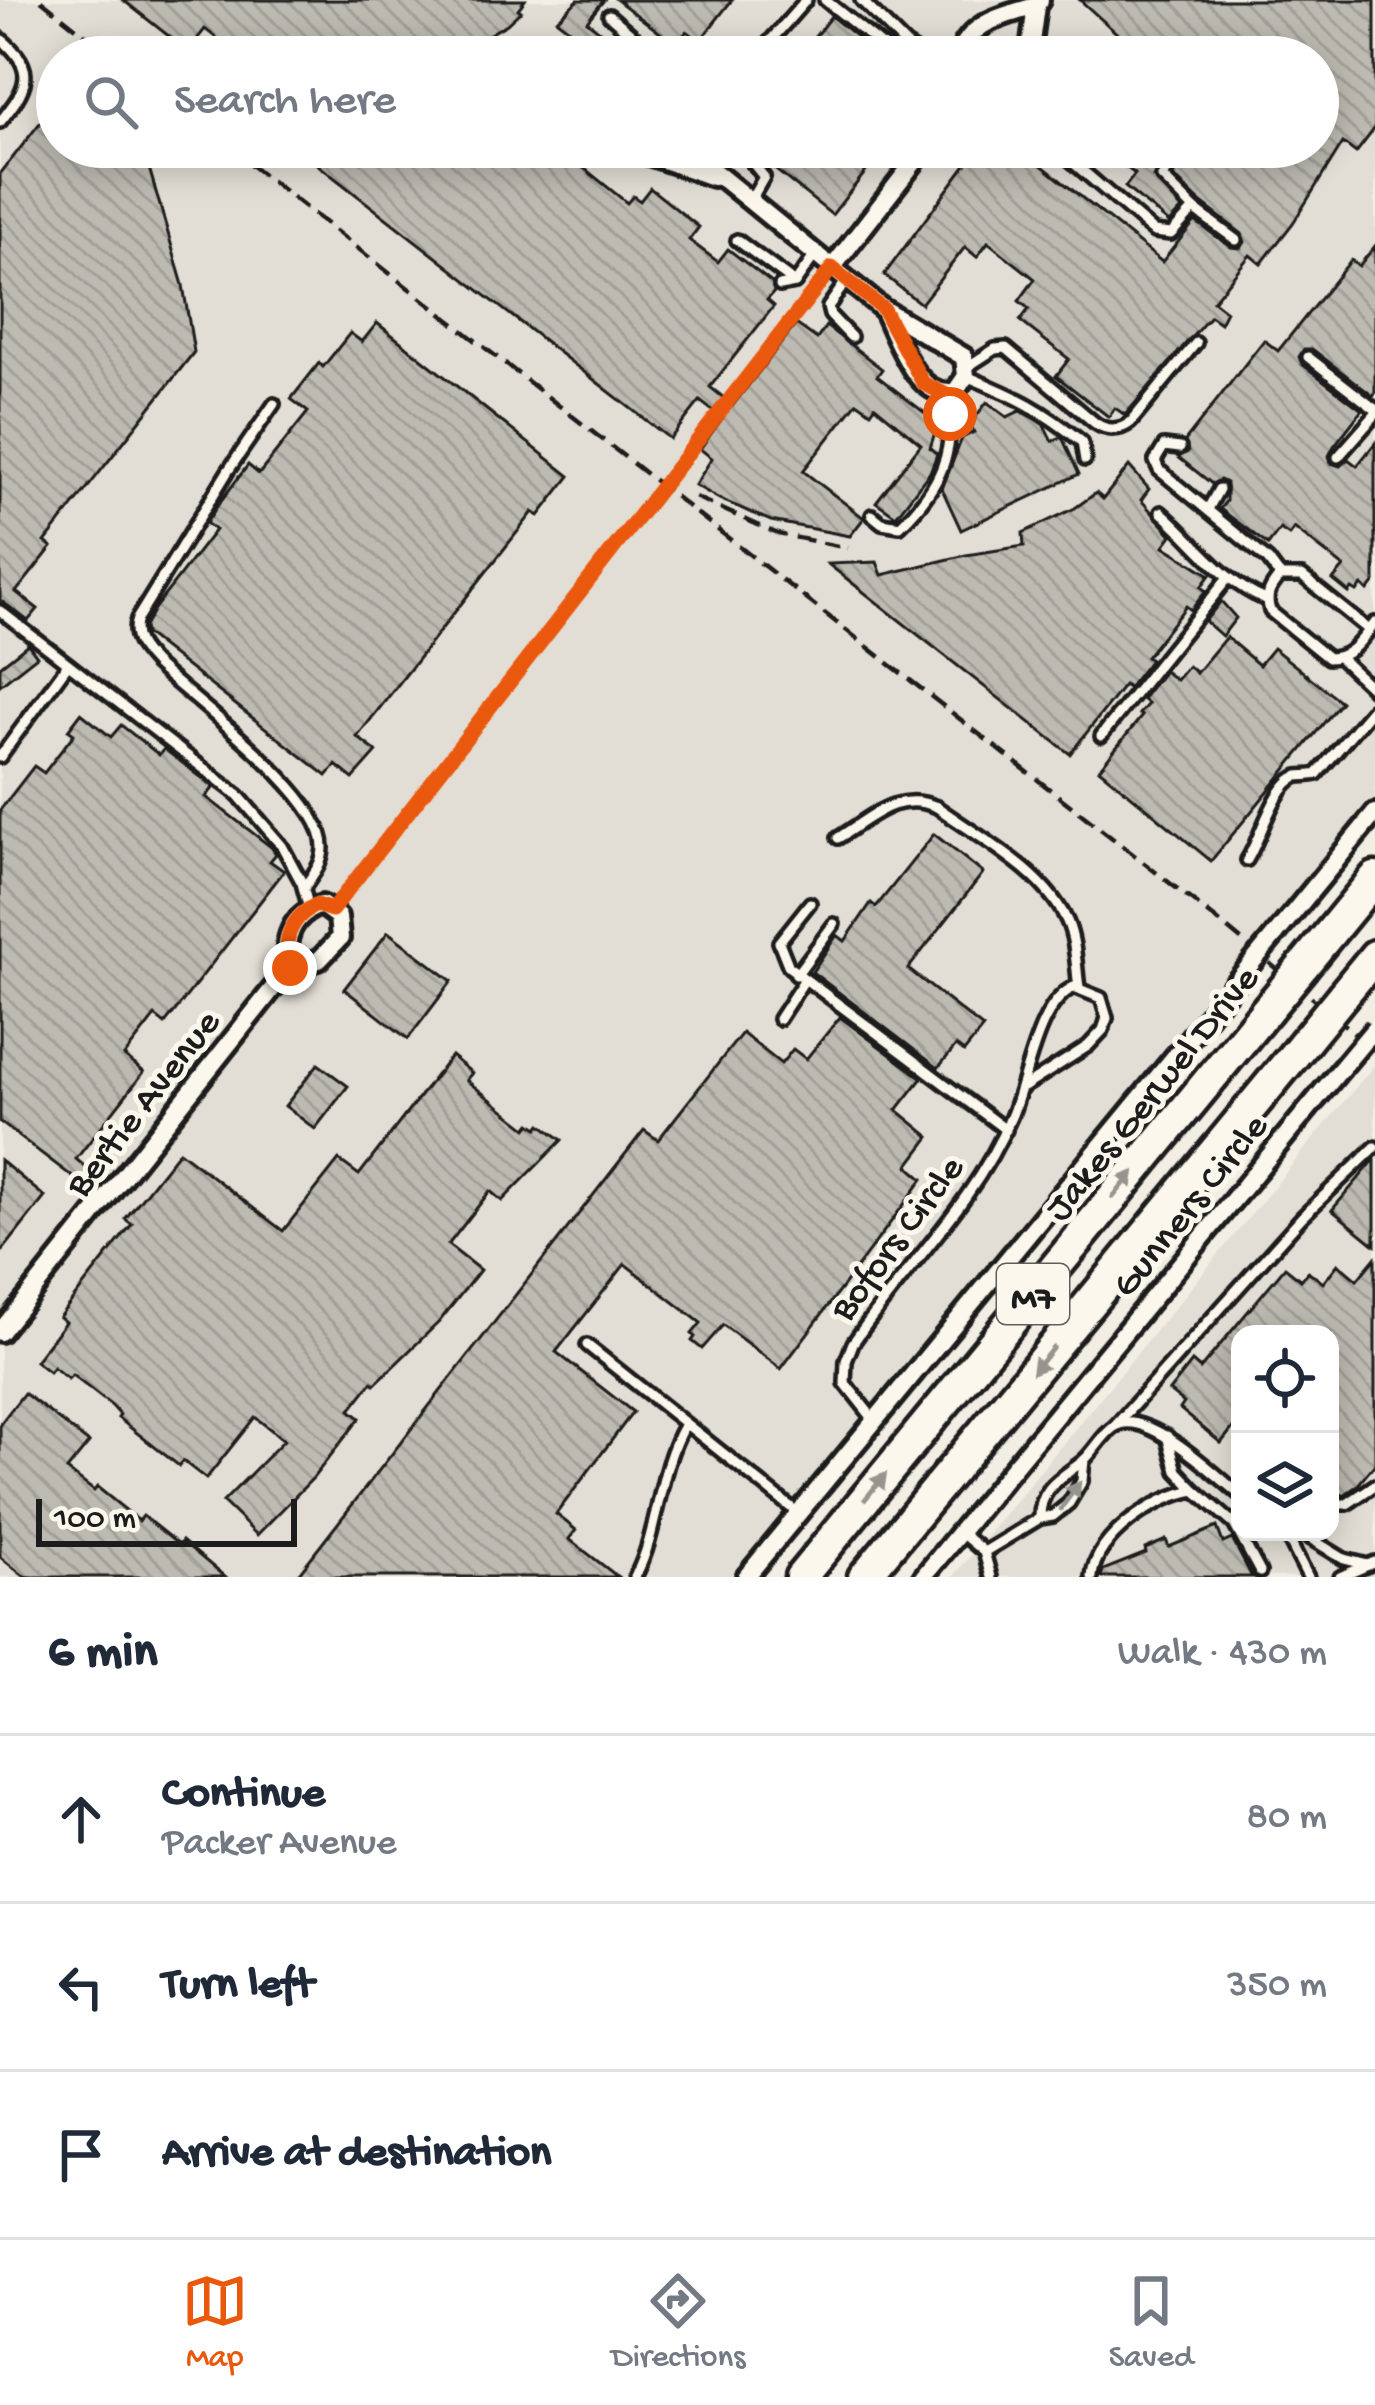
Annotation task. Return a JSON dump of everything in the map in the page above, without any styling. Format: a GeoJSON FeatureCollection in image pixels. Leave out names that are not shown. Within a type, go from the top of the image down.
{"type":"FeatureCollection","features":[{"type":"Feature","properties":{"kind":"highway","name":"Jakes Gerwel Drive"},"geometry":{"type":"LineString","coordinates":[[801,1577],[1375,878]]}},
{"type":"Feature","properties":{"kind":"highway","name":"M7"},"geometry":{"type":"LineString","coordinates":[[864,1577],[1375,956]]}},
{"type":"Feature","properties":{"kind":"street"},"geometry":{"type":"LineString","coordinates":[[968,36],[978,27],[1038,3]]}},
{"type":"Feature","properties":{"kind":"street"},"geometry":{"type":"LineString","coordinates":[[1032,36],[1038,3]]}},
{"type":"Feature","properties":{"kind":"street"},"geometry":{"type":"LineString","coordinates":[[688,168],[720,179],[883,309],[964,357],[967,371],[955,392],[946,395],[923,383],[883,309]]}},
{"type":"Feature","properties":{"kind":"street"},"geometry":{"type":"LineString","coordinates":[[714,168],[720,179]]}},
{"type":"Feature","properties":{"kind":"street"},"geometry":{"type":"LineString","coordinates":[[839,274],[912,168]]}},
{"type":"Feature","properties":{"kind":"street"},"geometry":{"type":"LineString","coordinates":[[746,1577],[1375,813]]}},
{"type":"Feature","properties":{"kind":"street"},"geometry":{"type":"LineString","coordinates":[[322,905],[332,910],[341,927],[334,948],[319,960],[290,968],[286,938],[309,909],[322,905]]}},
{"type":"Feature","properties":{"kind":"street","name":"Bertie Avenue"},"geometry":{"type":"LineString","coordinates":[[0,1332],[290,968]]}},
{"type":"Feature","properties":{"kind":"street","name":"Gunners Circle"},"geometry":{"type":"LineString","coordinates":[[923,1577],[1375,1028]]}},
{"type":"Feature","properties":{"kind":"lane"},"geometry":{"type":"LineString","coordinates":[[774,36],[806,0]]}},
{"type":"Feature","properties":{"kind":"lane"},"geometry":{"type":"LineString","coordinates":[[825,0],[870,36]]}},
{"type":"Feature","properties":{"kind":"lane"},"geometry":{"type":"LineString","coordinates":[[862,0],[896,36]]}},
{"type":"Feature","properties":{"kind":"lane"},"geometry":{"type":"LineString","coordinates":[[609,15],[633,36]]}},
{"type":"Feature","properties":{"kind":"lane"},"geometry":{"type":"LineString","coordinates":[[0,38],[22,63],[24,92],[0,122]]}},
{"type":"Feature","properties":{"kind":"lane"},"geometry":{"type":"LineString","coordinates":[[749,202],[764,177],[757,168]]}},
{"type":"Feature","properties":{"kind":"lane"},"geometry":{"type":"LineString","coordinates":[[1079,168],[1154,232],[1171,234],[1194,209]]}},
{"type":"Feature","properties":{"kind":"lane"},"geometry":{"type":"LineString","coordinates":[[1167,168],[1162,177],[1194,209],[1236,240]]}},
{"type":"Feature","properties":{"kind":"lane"},"geometry":{"type":"LineString","coordinates":[[737,240],[795,283]]}},
{"type":"Feature","properties":{"kind":"lane"},"geometry":{"type":"LineString","coordinates":[[780,286],[795,283],[814,255]]}},
{"type":"Feature","properties":{"kind":"lane"},"geometry":{"type":"LineString","coordinates":[[839,274],[828,307],[851,337]]}},
{"type":"Feature","properties":{"kind":"lane"},"geometry":{"type":"LineString","coordinates":[[1085,460],[1082,442],[1038,408],[967,371],[995,349],[1006,348],[1095,423],[1119,429],[1131,422],[1196,343]]}},
{"type":"Feature","properties":{"kind":"lane"},"geometry":{"type":"LineString","coordinates":[[1308,357],[1375,412],[1338,457]]}},
{"type":"Feature","properties":{"kind":"lane"},"geometry":{"type":"LineString","coordinates":[[872,515],[882,523],[900,526],[932,486],[950,449],[946,395]]}},
{"type":"Feature","properties":{"kind":"lane"},"geometry":{"type":"LineString","coordinates":[[274,404],[205,508],[137,619],[134,632],[155,664],[285,781],[311,812],[323,848],[320,863],[304,888]]}},
{"type":"Feature","properties":{"kind":"lane"},"geometry":{"type":"LineString","coordinates":[[1180,448],[1164,446],[1156,465],[1268,560],[1280,576]]}},
{"type":"Feature","properties":{"kind":"lane"},"geometry":{"type":"LineString","coordinates":[[1208,509],[1219,489]]}},
{"type":"Feature","properties":{"kind":"lane"},"geometry":{"type":"LineString","coordinates":[[1161,512],[1228,578],[1266,600],[1270,611],[1319,653],[1340,658],[1375,691]]}},
{"type":"Feature","properties":{"kind":"lane"},"geometry":{"type":"LineString","coordinates":[[1266,600],[1280,576]]}},
{"type":"Feature","properties":{"kind":"lane"},"geometry":{"type":"LineString","coordinates":[[1280,576],[1302,577],[1372,626],[1340,658]]}},
{"type":"Feature","properties":{"kind":"lane"},"geometry":{"type":"LineString","coordinates":[[1101,736],[1228,578]]}},
{"type":"Feature","properties":{"kind":"lane"},"geometry":{"type":"LineString","coordinates":[[0,611],[238,795],[283,845],[309,909]]}},
{"type":"Feature","properties":{"kind":"lane"},"geometry":{"type":"LineString","coordinates":[[0,755],[68,664]]}},
{"type":"Feature","properties":{"kind":"lane"},"geometry":{"type":"LineString","coordinates":[[1246,860],[1260,841],[1281,791],[1294,777],[1317,774],[1375,706]]}},
{"type":"Feature","properties":{"kind":"lane"},"geometry":{"type":"LineString","coordinates":[[838,838],[896,803],[918,799],[937,807],[1047,893],[1070,930],[1078,988],[1090,991],[1108,1011],[1103,1030],[1088,1046],[1024,1087]]}},
{"type":"Feature","properties":{"kind":"lane"},"geometry":{"type":"LineString","coordinates":[[810,903],[779,942],[783,959],[800,978],[1006,1130]]}},
{"type":"Feature","properties":{"kind":"lane"},"geometry":{"type":"LineString","coordinates":[[778,1018],[835,924]]}},
{"type":"Feature","properties":{"kind":"lane","name":"Bofors Circle"},"geometry":{"type":"LineString","coordinates":[[875,1421],[845,1383],[853,1343],[967,1200],[1006,1130],[1049,1010],[1061,993],[1078,988]]}},
{"type":"Feature","properties":{"kind":"lane"},"geometry":{"type":"LineString","coordinates":[[1040,1518],[1044,1494],[1084,1460],[1302,1217],[1375,1147]]}},
{"type":"Feature","properties":{"kind":"lane"},"geometry":{"type":"LineString","coordinates":[[587,1345],[798,1513]]}},
{"type":"Feature","properties":{"kind":"lane"},"geometry":{"type":"LineString","coordinates":[[635,1577],[673,1444],[685,1424]]}},
{"type":"Feature","properties":{"kind":"lane"},"geometry":{"type":"LineString","coordinates":[[1115,1426],[1138,1424],[1167,1436],[1231,1485]]}},
{"type":"Feature","properties":{"kind":"lane"},"geometry":{"type":"LineString","coordinates":[[1167,1436],[1177,1471],[1234,1524],[1260,1572]]}},
{"type":"Feature","properties":{"kind":"lane"},"geometry":{"type":"LineString","coordinates":[[984,1552],[1040,1518],[1053,1516],[1077,1492],[1084,1460]]}},
{"type":"Feature","properties":{"kind":"lane"},"geometry":{"type":"LineString","coordinates":[[1339,1504],[1347,1504],[1375,1484]]}},
{"type":"Feature","properties":{"kind":"lane"},"geometry":{"type":"LineString","coordinates":[[1092,1577],[1094,1560],[1116,1535],[1144,1512],[1180,1492],[1196,1490]]}},
{"type":"Feature","properties":{"kind":"lane"},"geometry":{"type":"LineString","coordinates":[[960,1532],[984,1552],[991,1577]]}},
{"type":"Feature","properties":{"kind":"lane"},"geometry":{"type":"LineString","coordinates":[[1290,1541],[1308,1577]]}},
{"type":"Feature","properties":{"kind":"lane"},"geometry":{"type":"LineString","coordinates":[[1315,1541],[1344,1559],[1371,1564]]}},
{"type":"Feature","properties":{"kind":"lane"},"geometry":{"type":"LineString","coordinates":[[1346,1576],[1371,1564]]}},
{"type":"Feature","properties":{"kind":"path"},"geometry":{"type":"LineString","coordinates":[[332,910],[839,274]]}},
{"type":"Feature","properties":{"kind":"shaded area"},"geometry":{"type":"Polygon","coordinates":[[[0,0],[1375,0],[1375,798],[734,1577],[0,1577],[0,0]]]}},
{"type":"Feature","properties":{"kind":"shaded area"},"geometry":{"type":"Polygon","coordinates":[[[1375,1064],[1375,1577],[953,1577],[1375,1064]]]}},
{"type":"Feature","properties":{"kind":"building"},"geometry":{"type":"Polygon","coordinates":[[[123,0],[525,0],[521,11],[486,36],[214,36],[205,29],[200,36],[169,36],[123,0]]]}},
{"type":"Feature","properties":{"kind":"building"},"geometry":{"type":"Polygon","coordinates":[[[578,0],[604,0],[587,21],[606,36],[578,36],[557,20],[578,0]]]}},
{"type":"Feature","properties":{"kind":"building"},"geometry":{"type":"Polygon","coordinates":[[[617,0],[732,0],[704,36],[687,31],[683,36],[663,35],[617,0]]]}},
{"type":"Feature","properties":{"kind":"building"},"geometry":{"type":"Polygon","coordinates":[[[1080,0],[1375,0],[1375,128],[1356,153],[1343,143],[1339,149],[1339,36],[1120,36],[1080,0]]]}},
{"type":"Feature","properties":{"kind":"building"},"geometry":{"type":"Polygon","coordinates":[[[831,16],[856,36],[815,36],[831,16]]]}},
{"type":"Feature","properties":{"kind":"building"},"geometry":{"type":"Polygon","coordinates":[[[36,128],[36,168],[149,168],[183,285],[194,352],[45,542],[52,547],[16,592],[38,609],[28,621],[0,600],[0,174],[36,128]]]}},
{"type":"Feature","properties":{"kind":"building"},"geometry":{"type":"Polygon","coordinates":[[[322,168],[584,168],[627,203],[633,196],[640,201],[650,188],[699,227],[689,240],[718,262],[728,249],[772,283],[774,292],[767,300],[774,306],[710,387],[733,405],[796,324],[817,339],[826,326],[882,369],[877,376],[938,423],[930,448],[937,454],[930,472],[896,516],[876,502],[921,444],[875,406],[871,412],[857,402],[803,471],[864,518],[850,536],[771,521],[695,485],[712,458],[700,449],[722,418],[700,401],[670,439],[322,168]]]}},
{"type":"Feature","properties":{"kind":"building"},"geometry":{"type":"Polygon","coordinates":[[[773,168],[869,168],[832,215],[773,168]]]}},
{"type":"Feature","properties":{"kind":"building"},"geometry":{"type":"Polygon","coordinates":[[[963,168],[1045,168],[1162,262],[1195,221],[1231,247],[1241,248],[1242,234],[1173,176],[1177,168],[1327,168],[1261,264],[1250,255],[1213,301],[1226,311],[1220,323],[1210,316],[1125,415],[1115,408],[1109,417],[1056,376],[1069,359],[1020,321],[1029,309],[1019,301],[1035,279],[988,242],[977,257],[965,247],[921,304],[884,275],[963,168]]]}},
{"type":"Feature","properties":{"kind":"building"},"geometry":{"type":"Polygon","coordinates":[[[1127,168],[1158,168],[1153,177],[1182,209],[1169,223],[1125,187],[1135,174],[1127,168]]]}},
{"type":"Feature","properties":{"kind":"building"},"geometry":{"type":"Polygon","coordinates":[[[1375,246],[1373,396],[1312,349],[1304,349],[1299,357],[1362,410],[1334,446],[1331,463],[1340,466],[1348,459],[1357,466],[1375,443],[1375,582],[1368,591],[1362,585],[1349,593],[1333,580],[1344,567],[1294,528],[1289,535],[1280,529],[1268,545],[1220,509],[1226,501],[1226,483],[1212,484],[1178,457],[1188,452],[1185,441],[1264,340],[1278,351],[1351,260],[1359,266],[1375,246]]]}},
{"type":"Feature","properties":{"kind":"building"},"geometry":{"type":"Polygon","coordinates":[[[377,323],[570,476],[539,516],[533,512],[357,737],[377,752],[353,779],[336,765],[327,776],[145,634],[144,627],[215,530],[206,523],[248,465],[259,474],[308,412],[291,399],[350,333],[362,342],[377,323]]]}},
{"type":"Feature","properties":{"kind":"building"},"geometry":{"type":"Polygon","coordinates":[[[987,402],[1007,417],[1020,411],[1035,419],[1052,441],[1062,437],[1079,474],[961,530],[942,489],[962,438],[974,432],[970,424],[987,402]]]}},
{"type":"Feature","properties":{"kind":"building"},"geometry":{"type":"Polygon","coordinates":[[[1129,466],[1149,489],[1141,500],[1172,535],[1164,546],[1210,575],[1201,587],[1206,591],[1191,610],[1186,606],[1146,657],[1150,660],[1070,754],[828,564],[877,562],[882,575],[1024,546],[1023,533],[1096,493],[1103,499],[1129,466]]]}},
{"type":"Feature","properties":{"kind":"building"},"geometry":{"type":"Polygon","coordinates":[[[1221,601],[1236,618],[1222,636],[1205,621],[1221,601]]]}},
{"type":"Feature","properties":{"kind":"building"},"geometry":{"type":"Polygon","coordinates":[[[1226,637],[1259,665],[1273,648],[1341,702],[1211,861],[1099,769],[1142,716],[1148,704],[1142,699],[1164,671],[1176,680],[1188,666],[1196,673],[1226,637]]]}},
{"type":"Feature","properties":{"kind":"building"},"geometry":{"type":"Polygon","coordinates":[[[28,644],[37,656],[0,685],[0,666],[28,644]]]}},
{"type":"Feature","properties":{"kind":"building"},"geometry":{"type":"Polygon","coordinates":[[[81,713],[111,737],[121,725],[159,755],[164,749],[214,787],[206,797],[271,847],[276,854],[270,861],[284,871],[165,1024],[155,1016],[124,1056],[144,1072],[76,1159],[91,1172],[82,1184],[0,1122],[0,810],[34,766],[44,773],[74,734],[68,730],[81,713]]]}},
{"type":"Feature","properties":{"kind":"building"},"geometry":{"type":"Polygon","coordinates":[[[934,834],[983,873],[908,969],[983,1028],[964,1052],[956,1046],[938,1068],[812,972],[837,935],[845,941],[871,903],[876,907],[934,834]]]}},
{"type":"Feature","properties":{"kind":"building"},"geometry":{"type":"Polygon","coordinates":[[[388,932],[452,981],[408,1039],[344,989],[388,932]]]}},
{"type":"Feature","properties":{"kind":"building"},"geometry":{"type":"Polygon","coordinates":[[[840,1017],[922,1078],[897,1110],[930,1137],[908,1166],[923,1179],[781,1369],[723,1325],[702,1349],[692,1341],[701,1323],[625,1264],[556,1352],[633,1412],[556,1514],[576,1530],[569,1539],[618,1577],[296,1577],[644,1130],[658,1140],[742,1033],[781,1064],[793,1049],[806,1059],[840,1017]]]}},
{"type":"Feature","properties":{"kind":"building"},"geometry":{"type":"Polygon","coordinates":[[[451,1056],[472,1073],[466,1080],[527,1128],[531,1123],[538,1128],[541,1124],[562,1140],[502,1201],[490,1191],[448,1245],[480,1270],[439,1322],[372,1382],[350,1410],[360,1418],[313,1478],[257,1535],[223,1502],[284,1440],[255,1417],[206,1479],[183,1461],[179,1466],[72,1375],[68,1379],[53,1367],[49,1372],[35,1361],[65,1322],[59,1317],[132,1224],[125,1219],[179,1151],[283,1231],[339,1160],[359,1175],[451,1056]]]}},
{"type":"Feature","properties":{"kind":"building"},"geometry":{"type":"Polygon","coordinates":[[[318,1064],[348,1086],[315,1129],[285,1106],[318,1064]]]}},
{"type":"Feature","properties":{"kind":"building"},"geometry":{"type":"Polygon","coordinates":[[[1375,1159],[1375,1245],[1332,1210],[1375,1159]]]}},
{"type":"Feature","properties":{"kind":"building"},"geometry":{"type":"Polygon","coordinates":[[[0,1160],[45,1197],[0,1254],[0,1160]]]}},
{"type":"Feature","properties":{"kind":"building"},"geometry":{"type":"Polygon","coordinates":[[[1375,1258],[1375,1464],[1344,1495],[1339,1494],[1339,1325],[1237,1325],[1285,1267],[1301,1280],[1308,1271],[1323,1283],[1338,1264],[1357,1280],[1375,1258]]]}},
{"type":"Feature","properties":{"kind":"building"},"geometry":{"type":"Polygon","coordinates":[[[1231,1332],[1231,1430],[1221,1443],[1180,1409],[1184,1403],[1169,1391],[1192,1362],[1200,1369],[1231,1332]]]}},
{"type":"Feature","properties":{"kind":"building"},"geometry":{"type":"Polygon","coordinates":[[[24,1393],[89,1443],[67,1470],[139,1521],[143,1516],[179,1545],[182,1541],[225,1577],[25,1577],[0,1557],[0,1424],[24,1393]]]}},
{"type":"Feature","properties":{"kind":"building"},"geometry":{"type":"Polygon","coordinates":[[[1217,1527],[1223,1543],[1233,1541],[1252,1577],[1101,1577],[1103,1570],[1146,1553],[1145,1549],[1166,1540],[1169,1547],[1217,1527]]]}},
{"type":"Feature","properties":{"kind":"railway"},"geometry":{"type":"LineString","coordinates":[[41,0],[86,36]]}},
{"type":"Feature","properties":{"kind":"railway"},"geometry":{"type":"LineString","coordinates":[[255,168],[1212,916],[1375,1050]]}},
{"type":"Feature","properties":{"kind":"railway"},"geometry":{"type":"LineString","coordinates":[[695,497],[778,534],[848,548]]}},
{"type":"Feature","properties":{"kind":"route"},"geometry":{"type":"LineString","coordinates":[[290,968],[286,938],[302,914],[316,905],[332,910],[832,268],[883,309],[923,383],[946,395],[950,414]]}}]}
